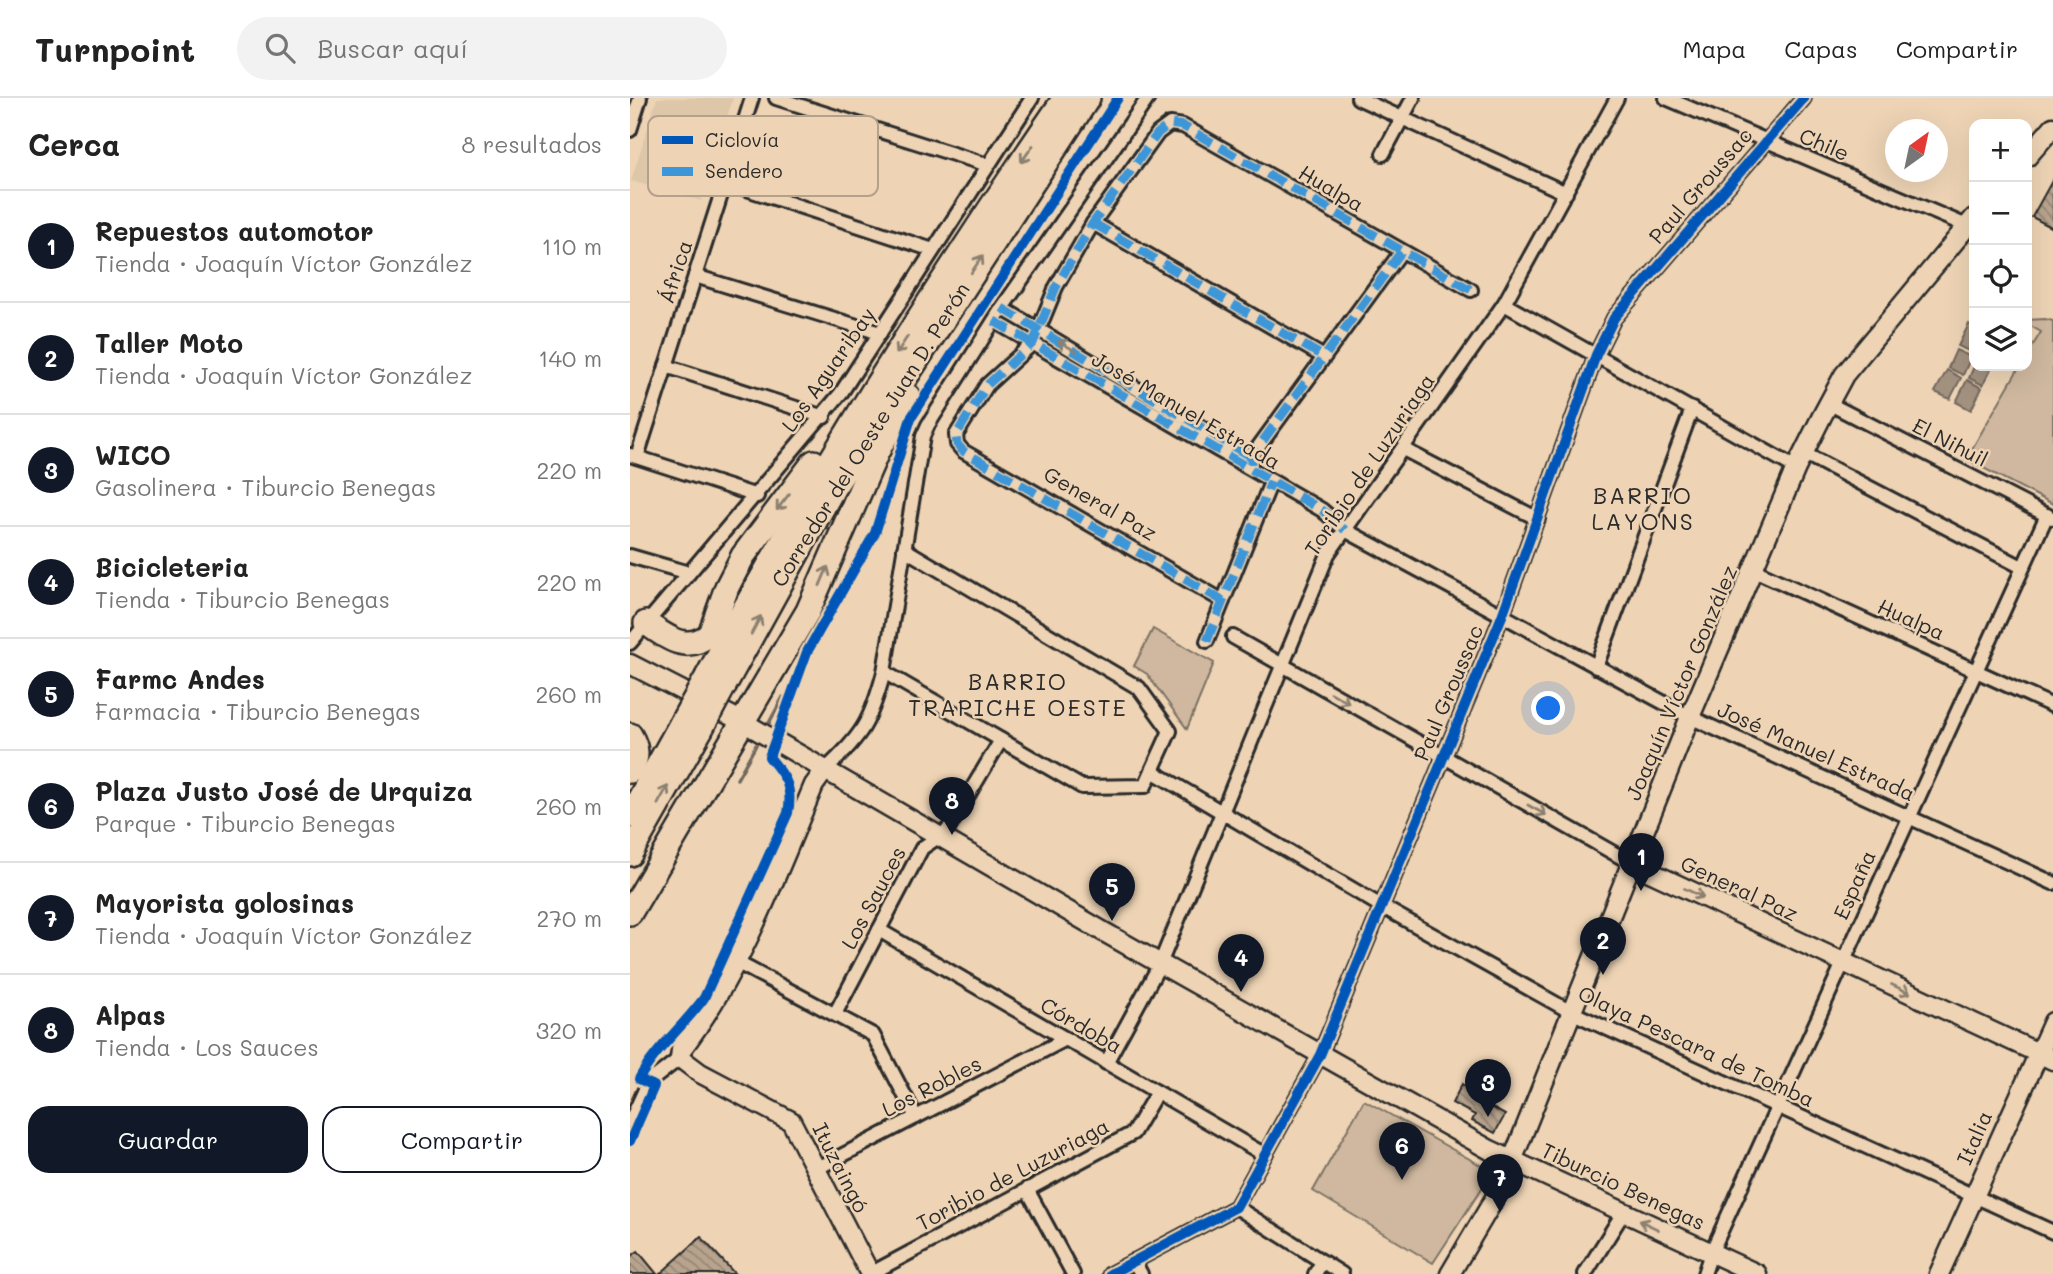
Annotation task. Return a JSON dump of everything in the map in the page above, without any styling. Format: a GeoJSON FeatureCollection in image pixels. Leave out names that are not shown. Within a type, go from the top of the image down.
{"type":"FeatureCollection","features":[{"type":"Feature","properties":{"kind":"highway","name":"Corredor del Oeste Juan D. Perón"},"geometry":{"type":"LineString","coordinates":[[716,681],[819,476],[1065,98]]}},
{"type":"Feature","properties":{"kind":"highway","name":"Corredor del Oeste Juan D. Perón"},"geometry":{"type":"LineString","coordinates":[[630,854],[691,726],[716,681],[827,498],[951,304],[1088,98]]}},
{"type":"Feature","properties":{"kind":"highway"},"geometry":{"type":"LineString","coordinates":[[630,913],[808,611],[877,452],[933,351],[951,304]]}},
{"type":"Feature","properties":{"kind":"highway"},"geometry":{"type":"LineString","coordinates":[[646,623],[681,644],[702,641],[710,634],[727,587],[758,533],[885,371]]}},
{"type":"Feature","properties":{"kind":"highway","name":"Corredor del Oeste Juan D. Perón"},"geometry":{"type":"LineString","coordinates":[[630,816],[691,726]]}},
{"type":"Feature","properties":{"kind":"highway"},"geometry":{"type":"LineString","coordinates":[[630,736],[636,745],[636,758],[630,771]]}},
{"type":"Feature","properties":{"kind":"main road"},"geometry":{"type":"LineString","coordinates":[[2032,152],[2053,127]]}},
{"type":"Feature","properties":{"kind":"main road","name":"Joaquín Víctor González"},"geometry":{"type":"LineString","coordinates":[[1450,1274],[1496,1198],[1633,864],[1690,717],[1800,461],[1828,403],[1844,375],[1969,224]]}},
{"type":"Feature","properties":{"kind":"main road","name":"Tiburcio Benegas"},"geometry":{"type":"LineString","coordinates":[[630,664],[743,722],[1160,964],[1512,1160],[1757,1274]]}},
{"type":"Feature","properties":{"kind":"main road"},"geometry":{"type":"LineString","coordinates":[[680,1058],[681,1051],[710,1013],[738,964],[814,785],[824,770]]}},
{"type":"Feature","properties":{"kind":"main road","name":"General Paz"},"geometry":{"type":"LineString","coordinates":[[1633,864],[2046,1057]]}},
{"type":"Feature","properties":{"kind":"main road","name":"Italia"},"geometry":{"type":"LineString","coordinates":[[1939,1274],[1974,1195],[2046,1057],[2053,1022]]}},
{"type":"Feature","properties":{"kind":"main road","name":"Ituzaingó"},"geometry":{"type":"LineString","coordinates":[[680,1058],[686,1065],[790,1121],[870,1274]]}},
{"type":"Feature","properties":{"kind":"street"},"geometry":{"type":"LineString","coordinates":[[630,130],[640,98]]}},
{"type":"Feature","properties":{"kind":"street","name":"África"},"geometry":{"type":"LineString","coordinates":[[746,116],[752,98]]}},
{"type":"Feature","properties":{"kind":"street"},"geometry":{"type":"LineString","coordinates":[[776,98],[833,116]]}},
{"type":"Feature","properties":{"kind":"street","name":"Los Aguaribay"},"geometry":{"type":"LineString","coordinates":[[630,643],[824,417],[1032,98]]}},
{"type":"Feature","properties":{"kind":"street"},"geometry":{"type":"LineString","coordinates":[[824,770],[860,735],[872,711],[884,672],[923,436],[1002,308],[1148,98]]}},
{"type":"Feature","properties":{"kind":"street"},"geometry":{"type":"LineString","coordinates":[[1358,98],[1566,193]]}},
{"type":"Feature","properties":{"kind":"street"},"geometry":{"type":"LineString","coordinates":[[1383,154],[1413,98]]}},
{"type":"Feature","properties":{"kind":"street","name":"Toribio de Luzuriaga"},"geometry":{"type":"LineString","coordinates":[[1106,1063],[1160,964],[1280,664],[1328,554],[1504,304],[1617,98]]}},
{"type":"Feature","properties":{"kind":"street","name":"Chile"},"geometry":{"type":"LineString","coordinates":[[1666,98],[1765,141],[1969,221]]}},
{"type":"Feature","properties":{"kind":"street","name":"Paul Groussac"},"geometry":{"type":"LineString","coordinates":[[1236,1207],[1320,1055],[1503,616],[1596,355],[1623,306],[1804,98]]}},
{"type":"Feature","properties":{"kind":"street","name":"Hualpa"},"geometry":{"type":"LineString","coordinates":[[1093,223],[1158,133],[1170,124],[1183,126],[1471,290]]}},
{"type":"Feature","properties":{"kind":"street"},"geometry":{"type":"LineString","coordinates":[[878,130],[988,165]]}},
{"type":"Feature","properties":{"kind":"street","name":"África"},"geometry":{"type":"LineString","coordinates":[[633,456],[666,366],[721,196]]}},
{"type":"Feature","properties":{"kind":"street"},"geometry":{"type":"LineString","coordinates":[[768,196],[933,250]]}},
{"type":"Feature","properties":{"kind":"street"},"geometry":{"type":"LineString","coordinates":[[1033,343],[1056,287],[1093,223],[1324,357]]}},
{"type":"Feature","properties":{"kind":"street"},"geometry":{"type":"LineString","coordinates":[[1251,471],[1251,457],[1401,251]]}},
{"type":"Feature","properties":{"kind":"street"},"geometry":{"type":"LineString","coordinates":[[695,276],[880,333]]}},
{"type":"Feature","properties":{"kind":"street"},"geometry":{"type":"LineString","coordinates":[[1504,304],[1692,409],[2022,566]]}},
{"type":"Feature","properties":{"kind":"street","name":"José Manuel Estrada"},"geometry":{"type":"LineString","coordinates":[[1002,308],[1251,457]]}},
{"type":"Feature","properties":{"kind":"street","name":"José Manuel Estrada"},"geometry":{"type":"LineString","coordinates":[[994,321],[1322,510],[1345,530],[1690,717],[2053,883]]}},
{"type":"Feature","properties":{"kind":"street","name":"General Paz"},"geometry":{"type":"LineString","coordinates":[[1033,343],[987,385],[956,435],[957,444],[962,450],[1223,601]]}},
{"type":"Feature","properties":{"kind":"street"},"geometry":{"type":"LineString","coordinates":[[666,366],[824,417]]}},
{"type":"Feature","properties":{"kind":"street","name":"El Nihuil"},"geometry":{"type":"LineString","coordinates":[[1828,403],[2050,517]]}},
{"type":"Feature","properties":{"kind":"street"},"geometry":{"type":"LineString","coordinates":[[1596,667],[1692,409]]}},
{"type":"Feature","properties":{"kind":"street"},"geometry":{"type":"LineString","coordinates":[[1403,449],[1538,519]]}},
{"type":"Feature","properties":{"kind":"street"},"geometry":{"type":"LineString","coordinates":[[633,456],[757,496]]}},
{"type":"Feature","properties":{"kind":"street"},"geometry":{"type":"LineString","coordinates":[[1207,641],[1271,482]]}},
{"type":"Feature","properties":{"kind":"street","name":"España"},"geometry":{"type":"LineString","coordinates":[[1704,1274],[1777,1105],[1974,670],[2022,566],[2050,517]]}},
{"type":"Feature","properties":{"kind":"street"},"geometry":{"type":"LineString","coordinates":[[884,672],[1082,787],[1145,786],[1170,731],[1139,688],[904,549]]}},
{"type":"Feature","properties":{"kind":"street"},"geometry":{"type":"LineString","coordinates":[[630,556],[689,573]]}},
{"type":"Feature","properties":{"kind":"street","name":"Hualpa"},"geometry":{"type":"LineString","coordinates":[[1754,570],[2053,706]]}},
{"type":"Feature","properties":{"kind":"street","name":"General Paz"},"geometry":{"type":"LineString","coordinates":[[1233,637],[1633,864]]}},
{"type":"Feature","properties":{"kind":"street","name":"Los Sauces"},"geometry":{"type":"LineString","coordinates":[[835,1014],[922,848],[940,837],[953,824],[1002,740]]}},
{"type":"Feature","properties":{"kind":"street","name":"Olaya Pescara de Tomba"},"geometry":{"type":"LineString","coordinates":[[1152,771],[1381,906],[1571,1012],[2053,1232]]}},
{"type":"Feature","properties":{"kind":"street","name":"Córdoba"},"geometry":{"type":"LineString","coordinates":[[879,930],[1265,1155]]}},
{"type":"Feature","properties":{"kind":"street"},"geometry":{"type":"LineString","coordinates":[[738,964],[873,1035],[916,1117]]}},
{"type":"Feature","properties":{"kind":"street","name":"Los Robles"},"geometry":{"type":"LineString","coordinates":[[816,1169],[1066,1039]]}},
{"type":"Feature","properties":{"kind":"street"},"geometry":{"type":"LineString","coordinates":[[630,1122],[648,1083],[680,1058]]}},
{"type":"Feature","properties":{"kind":"street","name":"Toribio de Luzuriaga"},"geometry":{"type":"LineString","coordinates":[[870,1274],[1133,1133],[1157,1092]]}},
{"type":"Feature","properties":{"kind":"street"},"geometry":{"type":"LineString","coordinates":[[1027,1189],[1073,1274]]}},
{"type":"Feature","properties":{"kind":"street"},"geometry":{"type":"LineString","coordinates":[[1110,1274],[1236,1207],[1342,1274]]}},
{"type":"Feature","properties":{"kind":"street"},"geometry":{"type":"LineString","coordinates":[[1585,1274],[1623,1213]]}},
{"type":"Feature","properties":{"kind":"street"},"geometry":{"type":"LineString","coordinates":[[1134,1261],[1141,1274]]}},
{"type":"Feature","properties":{"kind":"street"},"geometry":{"type":"LineString","coordinates":[[1315,1274],[1322,1262]]}},
{"type":"Feature","properties":{"kind":"shaded area"},"geometry":{"type":"Polygon","coordinates":[[[657,98],[733,98],[727,116],[651,116],[657,98]]]}},
{"type":"Feature","properties":{"kind":"shaded area"},"geometry":{"type":"Polygon","coordinates":[[[648,127],[648,186],[631,181],[648,127]]]}},
{"type":"Feature","properties":{"kind":"shaded area"},"geometry":{"type":"Polygon","coordinates":[[[684,196],[703,196],[701,201],[684,196]]]}},
{"type":"Feature","properties":{"kind":"shaded area"},"geometry":{"type":"Polygon","coordinates":[[[2032,320],[2053,321],[2053,504],[1966,459],[2017,371],[2032,371],[2032,347],[2041,332],[2032,327],[2032,320]]]}},
{"type":"Feature","properties":{"kind":"shaded area"},"geometry":{"type":"Polygon","coordinates":[[[1969,324],[1969,351],[1958,346],[1969,324]]]}},
{"type":"Feature","properties":{"kind":"shaded area"},"geometry":{"type":"Polygon","coordinates":[[[1956,350],[1969,356],[1963,375],[1948,368],[1956,350]]]}},
{"type":"Feature","properties":{"kind":"shaded area"},"geometry":{"type":"Polygon","coordinates":[[[1947,370],[1961,378],[1950,399],[1935,392],[1947,370]]]}},
{"type":"Feature","properties":{"kind":"shaded area"},"geometry":{"type":"Polygon","coordinates":[[[1972,371],[1990,371],[1983,385],[1969,378],[1972,371]]]}},
{"type":"Feature","properties":{"kind":"shaded area"},"geometry":{"type":"Polygon","coordinates":[[[1967,380],[1982,388],[1971,410],[1956,402],[1967,380]]]}},
{"type":"Feature","properties":{"kind":"shaded area"},"geometry":{"type":"Polygon","coordinates":[[[1153,629],[1214,663],[1187,729],[1147,674],[1134,666],[1153,629]]]}},
{"type":"Feature","properties":{"kind":"shaded area"},"geometry":{"type":"Polygon","coordinates":[[[1364,1100],[1482,1166],[1486,1172],[1482,1188],[1433,1263],[1313,1191],[1364,1100]]]}},
{"type":"Feature","properties":{"kind":"building"},"geometry":{"type":"Polygon","coordinates":[[[2053,179],[2053,228],[2032,217],[2053,179]]]}},
{"type":"Feature","properties":{"kind":"building"},"geometry":{"type":"Polygon","coordinates":[[[1462,1084],[1486,1098],[1483,1103],[1505,1115],[1495,1133],[1472,1121],[1475,1115],[1452,1103],[1462,1084]]]}},
{"type":"Feature","properties":{"kind":"building"},"geometry":{"type":"Polygon","coordinates":[[[701,1237],[735,1274],[660,1274],[701,1237]]]}},
{"type":"Feature","properties":{"kind":"building"},"geometry":{"type":"Polygon","coordinates":[[[638,1251],[657,1274],[630,1274],[630,1257],[638,1251]]]}},
{"type":"Feature","properties":{"kind":"waterway"},"geometry":{"type":"LineString","coordinates":[[769,723],[783,697]]}},
{"type":"Feature","properties":{"kind":"waterway"},"geometry":{"type":"LineString","coordinates":[[737,779],[756,745]]}},
{"type":"Feature","properties":{"kind":"marked path"},"geometry":{"type":"LineString","coordinates":[[1223,601],[963,451],[957,444],[956,435],[987,385],[1033,343],[1056,287],[1093,223],[1158,133],[1170,124],[1183,126],[1471,290]]}},
{"type":"Feature","properties":{"kind":"marked path"},"geometry":{"type":"LineString","coordinates":[[1093,223],[1324,357]]}},
{"type":"Feature","properties":{"kind":"marked path"},"geometry":{"type":"LineString","coordinates":[[1251,464],[1251,457],[1401,252]]}},
{"type":"Feature","properties":{"kind":"marked path"},"geometry":{"type":"LineString","coordinates":[[1002,308],[1251,457]]}},
{"type":"Feature","properties":{"kind":"marked path"},"geometry":{"type":"LineString","coordinates":[[994,321],[1322,510],[1345,530]]}},
{"type":"Feature","properties":{"kind":"marked path"},"geometry":{"type":"LineString","coordinates":[[1207,641],[1271,482]]}},
{"type":"Feature","properties":{"kind":"cycle path"},"geometry":{"type":"LineString","coordinates":[[630,1141],[654,1086],[639,1079],[653,1058],[704,998],[788,813],[790,796],[787,783],[769,757],[807,652],[875,533],[911,418],[1118,98]]}},
{"type":"Feature","properties":{"kind":"cycle path"},"geometry":{"type":"LineString","coordinates":[[1110,1274],[1236,1207],[1320,1055],[1502,616],[1596,355],[1614,318],[1804,98]]}},
{"type":"Feature","properties":{"kind":"place","name":"Alpas"},"geometry":{"type":"Point","coordinates":[952,835]}},
{"type":"Feature","properties":{"kind":"place","name":"Repuestos automotor"},"geometry":{"type":"Point","coordinates":[1641,891]}},
{"type":"Feature","properties":{"kind":"place","name":"Farmc Andes"},"geometry":{"type":"Point","coordinates":[1112,921]}},
{"type":"Feature","properties":{"kind":"place","name":"Taller Moto"},"geometry":{"type":"Point","coordinates":[1603,975]}},
{"type":"Feature","properties":{"kind":"place","name":"Bicicleteria"},"geometry":{"type":"Point","coordinates":[1241,992]}},
{"type":"Feature","properties":{"kind":"place","name":"WICO"},"geometry":{"type":"Point","coordinates":[1488,1117]}},
{"type":"Feature","properties":{"kind":"place","name":"Plaza Justo José de Urquiza"},"geometry":{"type":"Point","coordinates":[1402,1180]}},
{"type":"Feature","properties":{"kind":"place","name":"Mayorista golosinas"},"geometry":{"type":"Point","coordinates":[1500,1212]}},
{"type":"Feature","properties":{"kind":"district","name":"BARRIO LAYONS"},"geometry":{"type":"Point","coordinates":[1643,509]}},
{"type":"Feature","properties":{"kind":"district","name":"BARRIO TRAPICHE OESTE"},"geometry":{"type":"Point","coordinates":[1018,695]}}]}
